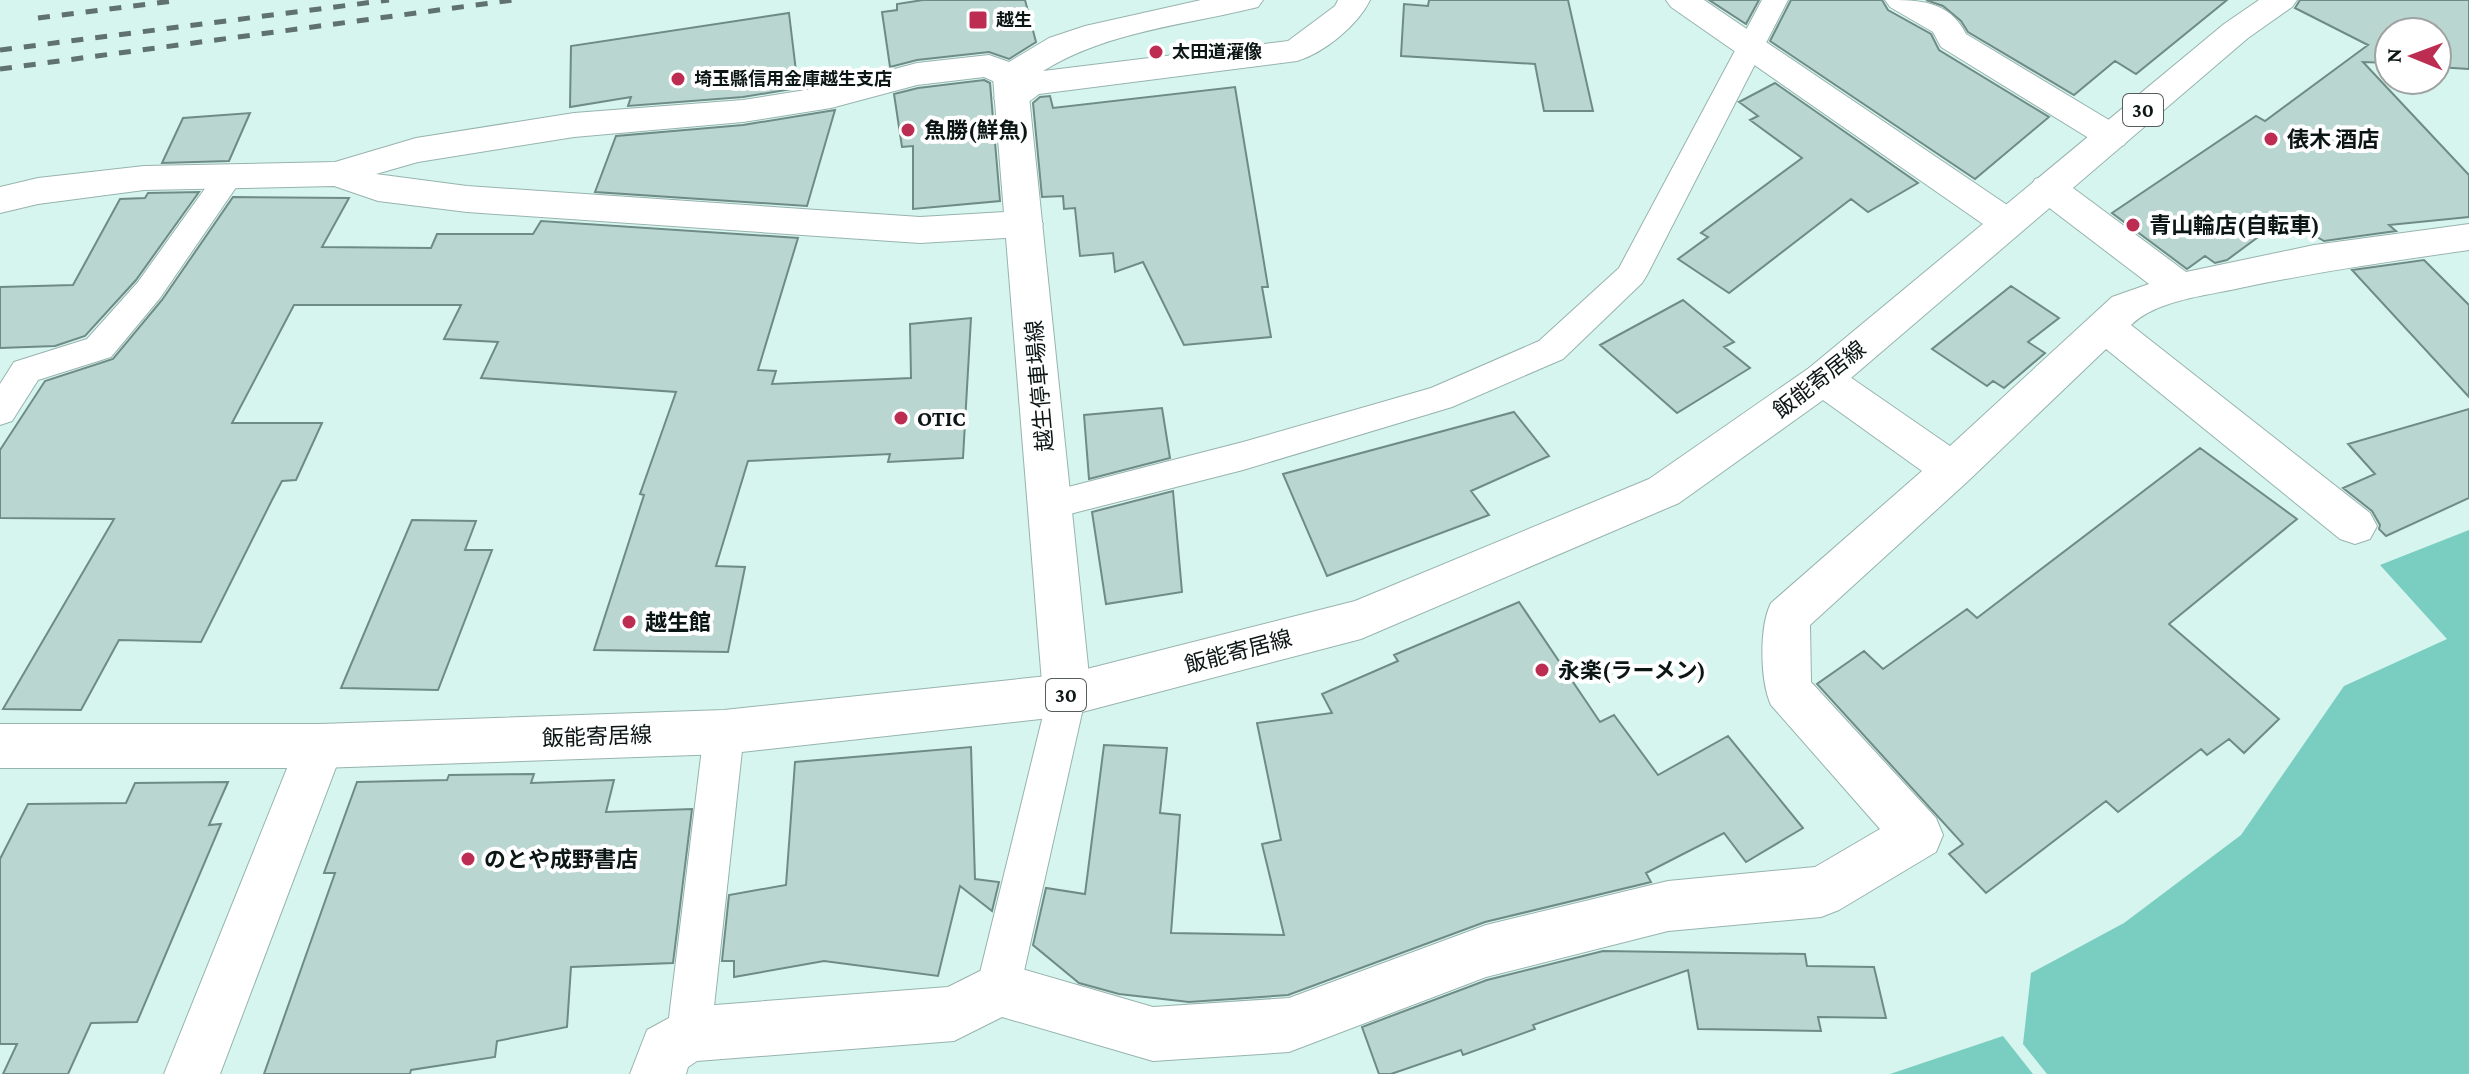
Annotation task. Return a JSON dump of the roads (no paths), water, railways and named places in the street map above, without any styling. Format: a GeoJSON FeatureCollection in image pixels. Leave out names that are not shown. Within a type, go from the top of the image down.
{"type":"FeatureCollection","features":[{"type":"Feature","properties":{"kind":"street"},"geometry":{"type":"LineString","coordinates":[[1011,87],[1061,45],[1097,33],[1247,0]]}},
{"type":"Feature","properties":{"kind":"street"},"geometry":{"type":"LineString","coordinates":[[1011,87],[1297,50],[1348,12],[1354,0]]}},
{"type":"Feature","properties":{"kind":"street"},"geometry":{"type":"LineString","coordinates":[[1682,0],[2006,222]]}},
{"type":"Feature","properties":{"kind":"street"},"geometry":{"type":"LineString","coordinates":[[1901,0],[1946,26],[1953,40],[2112,137]]}},
{"type":"Feature","properties":{"kind":"street","name":"飯能寄居線"},"geometry":{"type":"LineString","coordinates":[[0,746],[320,746],[724,732],[1067,695],[1361,619],[1664,491],[1823,379],[2236,31],[2281,0]]}},
{"type":"Feature","properties":{"kind":"street"},"geometry":{"type":"LineString","coordinates":[[0,200],[38,191],[144,178],[336,174],[416,150],[574,125],[743,111],[831,97],[917,74],[989,66],[1011,87]]}},
{"type":"Feature","properties":{"kind":"street","name":"越生停車場線"},"geometry":{"type":"LineString","coordinates":[[1011,87],[1067,695]]}},
{"type":"Feature","properties":{"kind":"street"},"geometry":{"type":"LineString","coordinates":[[336,174],[378,188],[467,199],[920,230],[1024,224]]}},
{"type":"Feature","properties":{"kind":"street"},"geometry":{"type":"LineString","coordinates":[[2048,188],[2180,287]]}},
{"type":"Feature","properties":{"kind":"street"},"geometry":{"type":"LineString","coordinates":[[674,1054],[954,1014],[998,989],[1153,1034],[1289,1025],[1486,951],[1668,906],[1821,892],[1918,835],[1788,690],[1787,617],[1952,470],[2126,307],[2180,287],[2314,259],[2469,237]]}},
{"type":"Feature","properties":{"kind":"street"},"geometry":{"type":"LineString","coordinates":[[2106,327],[2355,526]]}},
{"type":"Feature","properties":{"kind":"street"},"geometry":{"type":"LineString","coordinates":[[1823,379],[1952,470]]}},
{"type":"Feature","properties":{"kind":"street"},"geometry":{"type":"LineString","coordinates":[[192,1074],[320,746]]}},
{"type":"Feature","properties":{"kind":"lane"},"geometry":{"type":"LineString","coordinates":[[1050,505],[1243,456],[1440,398],[1551,350],[1631,275],[1775,0]]}},
{"type":"Feature","properties":{"kind":"lane"},"geometry":{"type":"LineString","coordinates":[[0,412],[26,371],[99,348],[149,290],[229,176]]}},
{"type":"Feature","properties":{"kind":"lane"},"geometry":{"type":"LineString","coordinates":[[998,989],[1067,695]]}},
{"type":"Feature","properties":{"kind":"lane"},"geometry":{"type":"LineString","coordinates":[[674,1054],[724,732]]}},
{"type":"Feature","properties":{"kind":"railway"},"geometry":{"type":"LineString","coordinates":[[38,18],[180,0]]}},
{"type":"Feature","properties":{"kind":"railway"},"geometry":{"type":"LineString","coordinates":[[0,50],[389,0]]}},
{"type":"Feature","properties":{"kind":"railway"},"geometry":{"type":"LineString","coordinates":[[0,69],[513,0]]}},
{"type":"Feature","properties":{"kind":"place","name":"越生"},"geometry":{"type":"Point","coordinates":[978,20]}},
{"type":"Feature","properties":{"kind":"place","name":"太田道灌像"},"geometry":{"type":"Point","coordinates":[1156,52]}},
{"type":"Feature","properties":{"kind":"place","name":"埼玉縣信用金庫越生支店"},"geometry":{"type":"Point","coordinates":[678,79]}},
{"type":"Feature","properties":{"kind":"place","name":"魚勝(鮮魚)"},"geometry":{"type":"Point","coordinates":[908,130]}},
{"type":"Feature","properties":{"kind":"place","name":"俵木 酒店"},"geometry":{"type":"Point","coordinates":[2271,139]}},
{"type":"Feature","properties":{"kind":"place","name":"青山輪店(自転車)"},"geometry":{"type":"Point","coordinates":[2133,225]}},
{"type":"Feature","properties":{"kind":"place","name":"OTIC"},"geometry":{"type":"Point","coordinates":[901,418]}},
{"type":"Feature","properties":{"kind":"place","name":"越生館"},"geometry":{"type":"Point","coordinates":[629,622]}},
{"type":"Feature","properties":{"kind":"place","name":"永楽(ラーメン)"},"geometry":{"type":"Point","coordinates":[1542,670]}},
{"type":"Feature","properties":{"kind":"place","name":"のとや成野書店"},"geometry":{"type":"Point","coordinates":[468,859]}}]}
